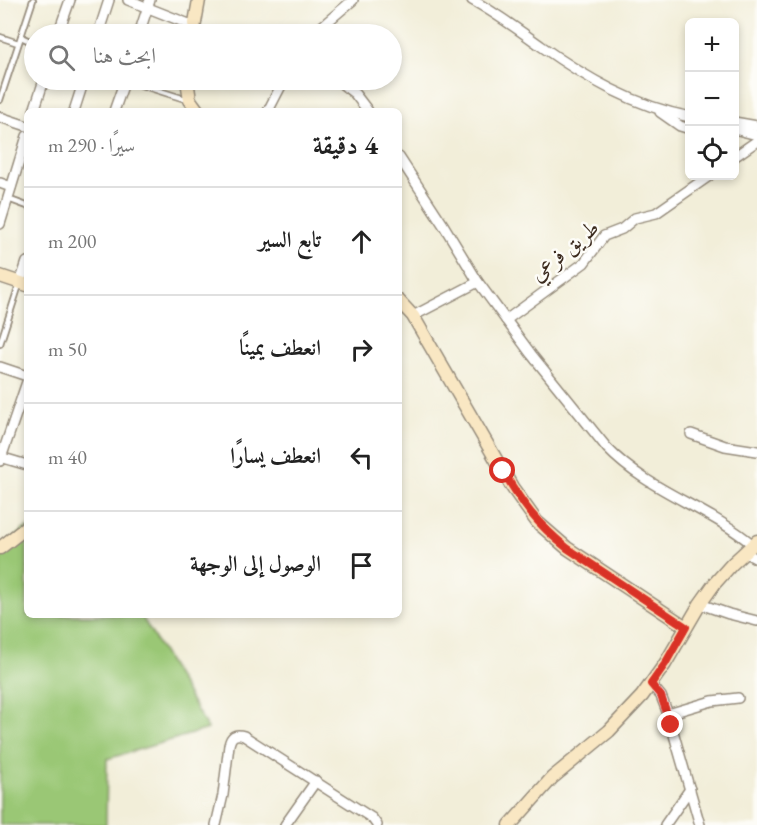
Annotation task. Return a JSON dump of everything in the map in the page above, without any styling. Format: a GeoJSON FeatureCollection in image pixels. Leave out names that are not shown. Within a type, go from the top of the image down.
{"type":"FeatureCollection","features":[{"type":"Feature","properties":{"kind":"street"},"geometry":{"type":"LineString","coordinates":[[62,24],[70,0]]}},
{"type":"Feature","properties":{"kind":"street"},"geometry":{"type":"LineString","coordinates":[[102,24],[110,0]]}},
{"type":"Feature","properties":{"kind":"street"},"geometry":{"type":"LineString","coordinates":[[128,0],[149,4],[184,24]]}},
{"type":"Feature","properties":{"kind":"street"},"geometry":{"type":"LineString","coordinates":[[195,24],[199,0]]}},
{"type":"Feature","properties":{"kind":"street"},"geometry":{"type":"LineString","coordinates":[[325,24],[353,0]]}},
{"type":"Feature","properties":{"kind":"street"},"geometry":{"type":"LineString","coordinates":[[472,0],[593,80],[619,94],[685,116]]}},
{"type":"Feature","properties":{"kind":"street"},"geometry":{"type":"LineString","coordinates":[[142,24],[149,4]]}},
{"type":"Feature","properties":{"kind":"street"},"geometry":{"type":"LineString","coordinates":[[35,108],[41,90]]}},
{"type":"Feature","properties":{"kind":"street"},"geometry":{"type":"LineString","coordinates":[[75,108],[81,90]]}},
{"type":"Feature","properties":{"kind":"street"},"geometry":{"type":"LineString","coordinates":[[115,108],[121,90]]}},
{"type":"Feature","properties":{"kind":"street"},"geometry":{"type":"LineString","coordinates":[[188,90],[190,100],[196,108]]}},
{"type":"Feature","properties":{"kind":"street"},"geometry":{"type":"LineString","coordinates":[[270,108],[279,90]]}},
{"type":"Feature","properties":{"kind":"street"},"geometry":{"type":"LineString","coordinates":[[350,90],[366,108]]}},
{"type":"Feature","properties":{"kind":"street"},"geometry":{"type":"LineString","coordinates":[[651,106],[685,128]]}},
{"type":"Feature","properties":{"kind":"street"},"geometry":{"type":"LineString","coordinates":[[0,117],[24,125]]}},
{"type":"Feature","properties":{"kind":"street"},"geometry":{"type":"LineString","coordinates":[[739,123],[757,126]]}},
{"type":"Feature","properties":{"kind":"street"},"geometry":{"type":"LineString","coordinates":[[739,130],[757,135]]}},
{"type":"Feature","properties":{"kind":"street"},"geometry":{"type":"LineString","coordinates":[[739,154],[757,141]]}},
{"type":"Feature","properties":{"kind":"street"},"geometry":{"type":"LineString","coordinates":[[0,224],[24,146]]}},
{"type":"Feature","properties":{"kind":"street"},"geometry":{"type":"LineString","coordinates":[[402,162],[478,282],[600,440],[618,459],[653,484],[731,529],[751,546],[757,559]]}},
{"type":"Feature","properties":{"kind":"street","name":"طريق فرعي"},"geometry":{"type":"LineString","coordinates":[[506,320],[584,262],[604,236],[622,229],[635,218],[656,213],[703,180]]}},
{"type":"Feature","properties":{"kind":"street"},"geometry":{"type":"LineString","coordinates":[[0,183],[11,187]]}},
{"type":"Feature","properties":{"kind":"street"},"geometry":{"type":"LineString","coordinates":[[0,276],[24,284]]}},
{"type":"Feature","properties":{"kind":"street"},"geometry":{"type":"LineString","coordinates":[[412,316],[478,282]]}},
{"type":"Feature","properties":{"kind":"street"},"geometry":{"type":"LineString","coordinates":[[402,304],[412,316],[512,487],[537,522],[567,548],[686,627]]}},
{"type":"Feature","properties":{"kind":"street"},"geometry":{"type":"LineString","coordinates":[[0,367],[24,375]]}},
{"type":"Feature","properties":{"kind":"street"},"geometry":{"type":"LineString","coordinates":[[24,390],[0,458],[24,464]]}},
{"type":"Feature","properties":{"kind":"street"},"geometry":{"type":"LineString","coordinates":[[692,434],[724,446],[757,451]]}},
{"type":"Feature","properties":{"kind":"street"},"geometry":{"type":"LineString","coordinates":[[0,548],[24,529]]}},
{"type":"Feature","properties":{"kind":"street"},"geometry":{"type":"LineString","coordinates":[[510,825],[552,777],[609,731],[628,711],[665,664],[700,604],[725,571],[751,546]]}},
{"type":"Feature","properties":{"kind":"street"},"geometry":{"type":"LineString","coordinates":[[700,604],[757,621]]}},
{"type":"Feature","properties":{"kind":"street"},"geometry":{"type":"LineString","coordinates":[[651,684],[661,696],[668,714],[700,825]]}},
{"type":"Feature","properties":{"kind":"street"},"geometry":{"type":"LineString","coordinates":[[668,714],[712,701],[738,698]]}},
{"type":"Feature","properties":{"kind":"street"},"geometry":{"type":"LineString","coordinates":[[216,825],[223,795],[230,739],[238,734],[368,815],[377,825]]}},
{"type":"Feature","properties":{"kind":"street"},"geometry":{"type":"LineString","coordinates":[[285,825],[316,781]]}},
{"type":"Feature","properties":{"kind":"street"},"geometry":{"type":"LineString","coordinates":[[665,825],[690,789]]}},
{"type":"Feature","properties":{"kind":"lane"},"geometry":{"type":"LineString","coordinates":[[25,24],[33,0]]}},
{"type":"Feature","properties":{"kind":"lane"},"geometry":{"type":"LineString","coordinates":[[0,100],[24,28]]}},
{"type":"Feature","properties":{"kind":"lane"},"geometry":{"type":"LineString","coordinates":[[0,37],[18,43]]}},
{"type":"Feature","properties":{"kind":"lane"},"geometry":{"type":"LineString","coordinates":[[158,90],[190,100]]}},
{"type":"Feature","properties":{"kind":"lane"},"geometry":{"type":"LineString","coordinates":[[8,199],[24,205]]}},
{"type":"Feature","properties":{"kind":"lane"},"geometry":{"type":"LineString","coordinates":[[0,344],[24,284]]}},
{"type":"Feature","properties":{"kind":"green space"},"geometry":{"type":"Polygon","coordinates":[[[24,529],[24,618],[143,618],[208,729],[107,759],[106,825],[0,825],[0,548],[24,529]]]}},
{"type":"Feature","properties":{"kind":"route"},"geometry":{"type":"LineString","coordinates":[[503,471],[523,504],[551,536],[686,627],[651,684],[661,696],[671,725]]}}]}
